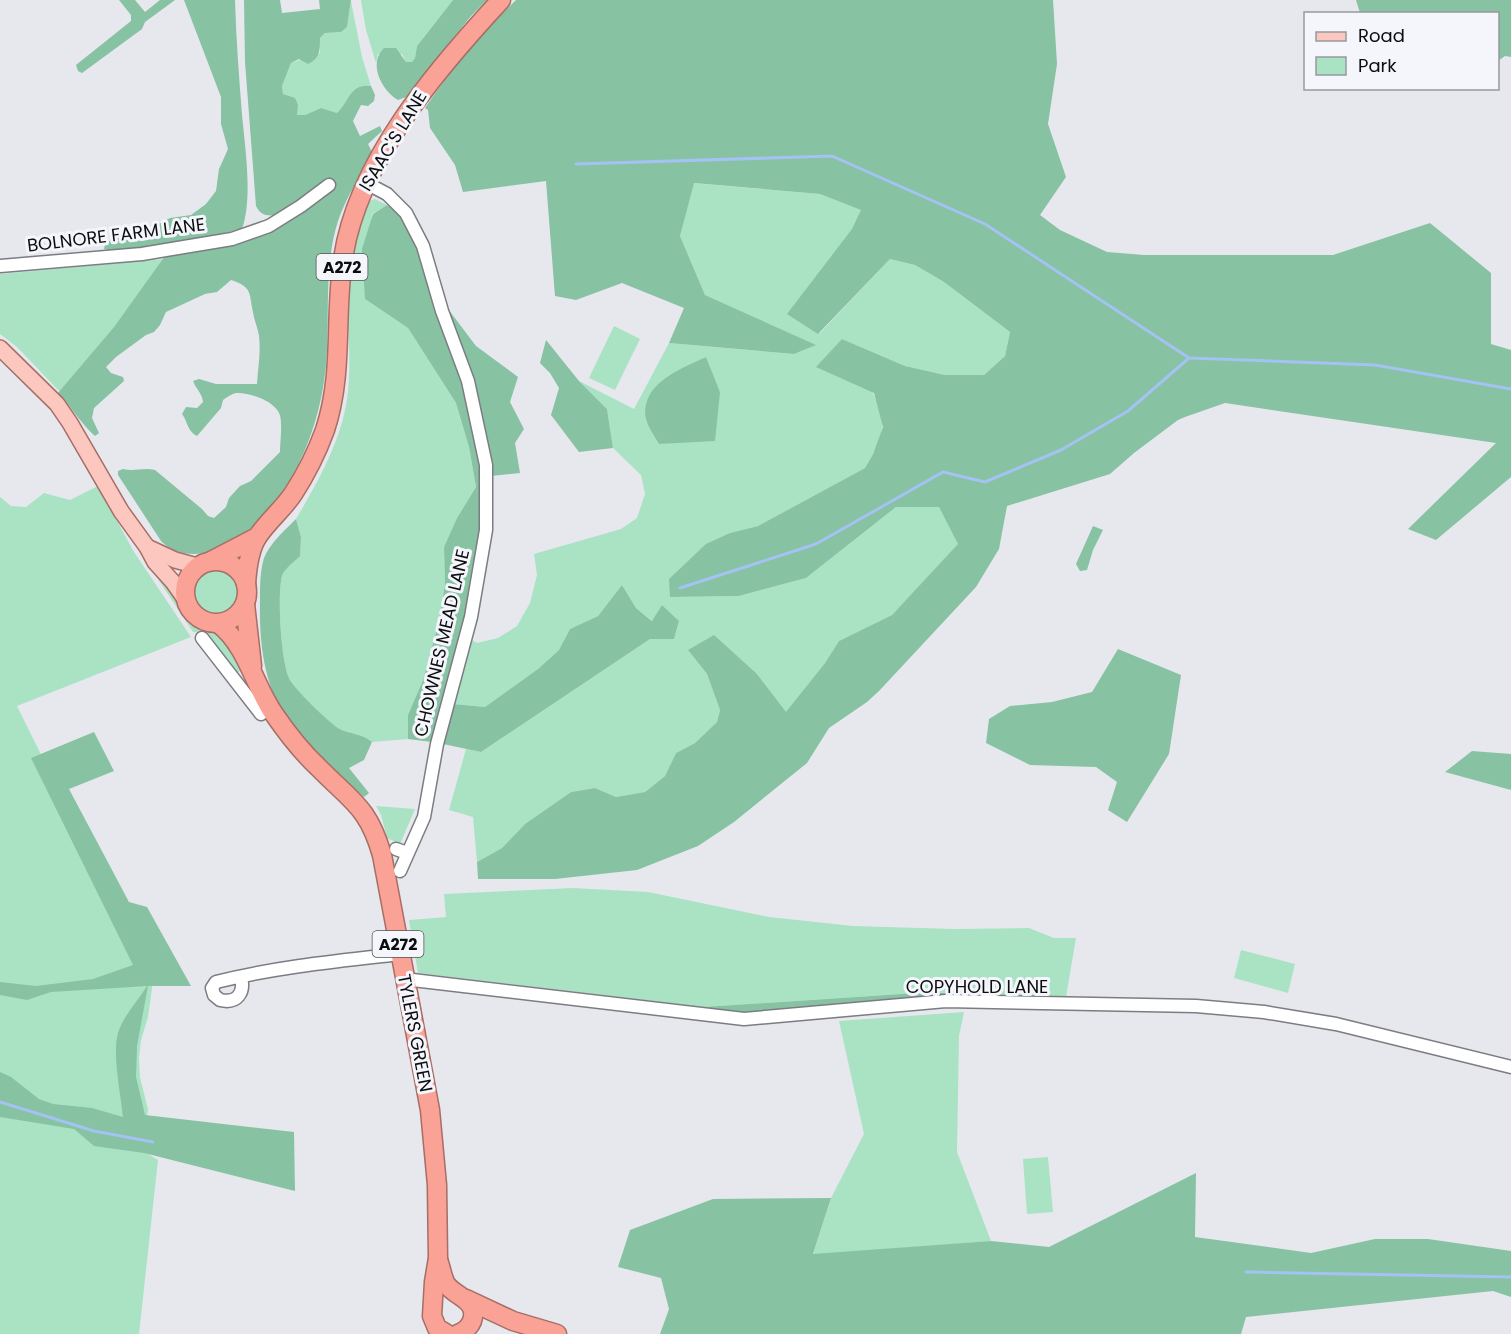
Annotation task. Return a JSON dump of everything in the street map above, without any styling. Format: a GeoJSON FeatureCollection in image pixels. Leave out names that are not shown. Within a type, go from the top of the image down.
{"type":"FeatureCollection","features":[{"type":"Feature","properties":{"kind":"highway","name":"ISAAC'S LANE"},"geometry":{"type":"LineString","coordinates":[[204,564],[257,537],[293,495],[316,452],[326,428],[335,393],[338,370],[339,290],[347,231],[366,183],[407,115],[438,70],[501,0]]}},
{"type":"Feature","properties":{"kind":"highway","name":"ISAAC'S LANE"},"geometry":{"type":"LineString","coordinates":[[246,584],[247,568],[257,537]]}},
{"type":"Feature","properties":{"kind":"highway"},"geometry":{"type":"LineString","coordinates":[[220,561],[236,568],[246,584],[245,604],[235,617],[219,624],[201,620],[194,615],[185,599],[186,580],[204,564],[220,561]]}},
{"type":"Feature","properties":{"kind":"highway","name":"TYLERS GREEN"},"geometry":{"type":"LineString","coordinates":[[245,604],[253,673]]}},
{"type":"Feature","properties":{"kind":"highway","name":"TYLERS GREEN"},"geometry":{"type":"LineString","coordinates":[[219,624],[239,644],[263,695],[286,731],[315,765],[352,798],[367,816],[376,833],[430,1110],[436,1167],[438,1258],[434,1282],[436,1325]]}},
{"type":"Feature","properties":{"kind":"highway","name":"TYLERS GREEN"},"geometry":{"type":"LineString","coordinates":[[438,1258],[445,1283],[463,1297]]}},
{"type":"Feature","properties":{"kind":"highway"},"geometry":{"type":"LineString","coordinates":[[436,1325],[440,1298],[447,1294],[463,1297],[473,1311],[471,1324],[461,1333]]}},
{"type":"Feature","properties":{"kind":"highway","name":"A272"},"geometry":{"type":"LineString","coordinates":[[463,1297],[513,1321],[557,1334]]}},
{"type":"Feature","properties":{"kind":"highway","name":"A272"},"geometry":{"type":"LineString","coordinates":[[461,1333],[478,1324],[513,1321]]}},
{"type":"Feature","properties":{"kind":"main road"},"geometry":{"type":"LineString","coordinates":[[0,348],[57,404],[121,511],[185,599]]}},
{"type":"Feature","properties":{"kind":"main road"},"geometry":{"type":"LineString","coordinates":[[147,547],[175,560],[204,564]]}},
{"type":"Feature","properties":{"kind":"street","name":"CHOWNES MEAD LANE"},"geometry":{"type":"LineString","coordinates":[[366,183],[387,194],[406,213],[423,246],[442,311],[468,381],[486,465],[486,530],[471,616],[437,744],[424,817],[402,851],[400,871]]}},
{"type":"Feature","properties":{"kind":"street","name":"BOLNORE FARM LANE"},"geometry":{"type":"LineString","coordinates":[[0,266],[142,254],[232,239],[269,226],[302,206],[329,185]]}},
{"type":"Feature","properties":{"kind":"street"},"geometry":{"type":"LineString","coordinates":[[202,638],[261,714]]}},
{"type":"Feature","properties":{"kind":"street"},"geometry":{"type":"LineString","coordinates":[[234,680],[253,673]]}},
{"type":"Feature","properties":{"kind":"street"},"geometry":{"type":"LineString","coordinates":[[241,977],[312,964],[399,954]]}},
{"type":"Feature","properties":{"kind":"street","name":"COPYHOLD LANE"},"geometry":{"type":"LineString","coordinates":[[404,979],[744,1018],[946,1001],[1196,1006],[1264,1012],[1336,1024],[1511,1067]]}},
{"type":"Feature","properties":{"kind":"green space"},"geometry":{"type":"Polygon","coordinates":[[[119,0],[135,0],[145,12],[160,0],[175,0],[145,22],[142,29],[82,73],[78,71],[76,65],[131,21],[131,15],[119,0]]]}},
{"type":"Feature","properties":{"kind":"green space"},"geometry":{"type":"Polygon","coordinates":[[[184,0],[235,0],[248,188],[242,229],[151,248],[116,251],[104,249],[105,244],[114,238],[145,231],[170,218],[191,215],[206,204],[216,191],[219,169],[228,149],[221,124],[221,97],[184,0]]]}},
{"type":"Feature","properties":{"kind":"green space"},"geometry":{"type":"Polygon","coordinates":[[[244,0],[280,0],[282,13],[320,9],[319,0],[351,0],[347,27],[341,32],[325,33],[320,38],[318,54],[312,62],[308,64],[299,59],[291,63],[282,86],[283,94],[295,98],[298,105],[297,115],[305,115],[321,108],[337,113],[354,90],[371,86],[375,95],[374,101],[368,106],[361,105],[353,121],[360,136],[380,126],[382,131],[368,144],[372,152],[345,204],[334,237],[329,268],[325,373],[321,398],[307,446],[283,490],[251,528],[213,551],[189,554],[174,550],[161,541],[118,475],[118,471],[123,469],[155,470],[208,516],[214,518],[226,507],[229,498],[240,486],[251,481],[280,452],[279,413],[272,405],[260,398],[236,393],[223,400],[221,408],[197,436],[189,429],[182,414],[186,407],[197,408],[203,402],[193,381],[199,379],[216,384],[257,384],[259,336],[247,288],[231,280],[217,292],[205,294],[166,312],[154,332],[146,335],[116,357],[106,367],[111,373],[123,377],[124,381],[94,408],[92,418],[99,433],[95,436],[58,393],[114,327],[165,256],[233,243],[277,215],[265,215],[256,206],[245,62],[244,0]]]}},
{"type":"Feature","properties":{"kind":"green space"},"geometry":{"type":"Polygon","coordinates":[[[361,0],[453,0],[417,46],[412,62],[406,62],[402,54],[378,54],[376,63],[366,30],[361,0]]]}},
{"type":"Feature","properties":{"kind":"green space"},"geometry":{"type":"Polygon","coordinates":[[[453,0],[487,0],[471,16],[406,97],[398,100],[386,90],[379,76],[377,61],[379,54],[384,48],[396,48],[406,62],[412,62],[417,46],[453,0]]]}},
{"type":"Feature","properties":{"kind":"green space"},"geometry":{"type":"Polygon","coordinates":[[[516,0],[1053,0],[1057,64],[1048,124],[1066,177],[1040,215],[1060,230],[1107,252],[1144,255],[1333,255],[1430,223],[1491,273],[1491,344],[1511,350],[1511,477],[1436,540],[1408,529],[1496,443],[1225,403],[1185,417],[1134,453],[1110,474],[1007,506],[999,549],[976,587],[879,691],[829,728],[807,763],[734,822],[698,846],[637,870],[555,879],[478,879],[477,862],[502,848],[525,824],[571,792],[595,788],[616,797],[645,792],[665,776],[676,753],[695,743],[717,722],[720,710],[707,674],[688,650],[714,635],[757,674],[786,712],[825,663],[839,641],[892,615],[958,544],[939,507],[896,507],[806,578],[739,596],[670,597],[669,579],[706,544],[730,533],[758,526],[865,468],[883,427],[874,393],[816,367],[842,339],[905,366],[945,375],[984,375],[1005,356],[1010,332],[944,282],[915,265],[890,259],[818,334],[787,314],[852,229],[861,210],[820,194],[694,183],[680,236],[705,295],[816,345],[794,354],[669,343],[684,308],[622,283],[576,300],[555,296],[546,181],[463,192],[455,165],[430,128],[428,110],[425,108],[468,51],[516,0]]]}},
{"type":"Feature","properties":{"kind":"green space"},"geometry":{"type":"Polygon","coordinates":[[[1356,0],[1511,0],[1511,57],[1505,56],[1499,60],[1499,12],[1360,12],[1356,0]]]}},
{"type":"Feature","properties":{"kind":"green space"},"geometry":{"type":"Polygon","coordinates":[[[351,1],[362,57],[371,86],[354,90],[337,113],[321,108],[305,115],[296,115],[298,105],[283,94],[282,86],[291,63],[320,53],[320,38],[325,33],[341,32],[347,27],[351,1]]]}},
{"type":"Feature","properties":{"kind":"green space"},"geometry":{"type":"Polygon","coordinates":[[[693,183],[820,194],[862,210],[852,229],[819,334],[890,259],[915,265],[944,282],[1010,332],[1005,356],[984,375],[945,375],[905,366],[842,339],[868,383],[882,420],[879,439],[865,468],[758,526],[730,533],[670,597],[739,596],[806,578],[896,507],[939,507],[959,544],[892,615],[839,641],[786,713],[757,674],[688,650],[707,674],[720,710],[717,722],[695,743],[676,753],[665,776],[645,792],[616,797],[595,788],[571,792],[525,824],[502,848],[477,862],[473,817],[449,810],[466,749],[481,752],[650,639],[674,639],[679,621],[662,605],[653,621],[636,608],[622,585],[598,616],[570,629],[559,650],[538,669],[485,707],[453,704],[472,640],[477,643],[498,638],[517,626],[530,603],[537,575],[534,554],[621,529],[637,518],[645,494],[641,475],[613,448],[607,409],[579,381],[634,409],[669,343],[794,354],[815,345],[705,295],[680,236],[693,183]],[[705,357],[659,444],[680,442],[720,392],[705,357]]]}},
{"type":"Feature","properties":{"kind":"green space"},"geometry":{"type":"Polygon","coordinates":[[[375,199],[387,205],[372,214],[365,299],[408,328],[456,403],[469,447],[476,487],[457,518],[444,547],[445,585],[438,625],[423,680],[408,715],[408,739],[372,742],[338,728],[292,683],[284,658],[280,598],[283,573],[300,555],[301,537],[296,519],[329,458],[343,419],[349,385],[348,272],[354,241],[367,202],[375,199]]]}},
{"type":"Feature","properties":{"kind":"green space"},"geometry":{"type":"Polygon","coordinates":[[[387,205],[399,213],[419,252],[439,316],[448,309],[476,346],[518,377],[510,402],[524,429],[515,443],[520,473],[491,476],[466,615],[432,742],[408,739],[408,715],[423,680],[438,625],[445,585],[444,547],[457,518],[476,487],[469,447],[456,403],[408,328],[365,299],[362,249],[373,214],[387,205]]]}},
{"type":"Feature","properties":{"kind":"green space"},"geometry":{"type":"Polygon","coordinates":[[[164,259],[114,327],[60,392],[17,347],[0,334],[0,274],[164,259]]]}},
{"type":"Feature","properties":{"kind":"green space"},"geometry":{"type":"Polygon","coordinates":[[[614,326],[640,339],[615,390],[589,378],[614,326]]]}},
{"type":"Feature","properties":{"kind":"green space"},"geometry":{"type":"Polygon","coordinates":[[[546,340],[579,381],[607,409],[613,448],[579,452],[551,415],[559,388],[550,373],[540,363],[546,340]]]}},
{"type":"Feature","properties":{"kind":"green space"},"geometry":{"type":"Polygon","coordinates":[[[706,357],[720,392],[715,441],[659,444],[646,419],[649,396],[664,379],[706,357]]]}},
{"type":"Feature","properties":{"kind":"green space"},"geometry":{"type":"Polygon","coordinates":[[[98,486],[134,552],[191,637],[17,706],[153,981],[139,1058],[140,1078],[148,1109],[143,1151],[158,1160],[139,1334],[0,1334],[0,497],[11,506],[26,507],[44,493],[70,500],[98,486]]]}},
{"type":"Feature","properties":{"kind":"green space"},"geometry":{"type":"Polygon","coordinates":[[[296,519],[301,537],[300,556],[282,576],[280,598],[286,670],[297,689],[333,725],[372,742],[364,760],[349,768],[369,793],[364,797],[325,765],[298,737],[275,697],[265,666],[260,616],[260,584],[264,558],[274,542],[296,519]]]}},
{"type":"Feature","properties":{"kind":"green space"},"geometry":{"type":"Polygon","coordinates":[[[1093,526],[1103,530],[1093,550],[1087,570],[1080,571],[1076,564],[1093,526]]]}},
{"type":"Feature","properties":{"kind":"green space"},"geometry":{"type":"Polygon","coordinates":[[[148,564],[171,590],[190,622],[224,636],[242,666],[239,672],[236,674],[201,633],[193,632],[148,564]]]}},
{"type":"Feature","properties":{"kind":"green space"},"geometry":{"type":"Polygon","coordinates":[[[216,568],[232,575],[239,591],[232,607],[216,614],[200,607],[193,591],[200,575],[216,568]]]}},
{"type":"Feature","properties":{"kind":"green space"},"geometry":{"type":"Polygon","coordinates":[[[622,585],[636,608],[652,621],[662,605],[679,621],[674,639],[650,639],[481,752],[443,744],[453,704],[485,707],[538,669],[559,650],[570,629],[598,616],[622,585]]]}},
{"type":"Feature","properties":{"kind":"green space"},"geometry":{"type":"Polygon","coordinates":[[[1118,649],[1181,675],[1169,754],[1127,822],[1108,810],[1117,782],[1096,767],[1030,765],[986,743],[989,719],[1010,706],[1052,702],[1092,692],[1118,649]]]}},
{"type":"Feature","properties":{"kind":"green space"},"geometry":{"type":"Polygon","coordinates":[[[94,732],[114,771],[69,789],[129,902],[147,907],[191,986],[148,986],[137,1046],[136,1077],[145,1115],[294,1132],[295,1191],[144,1153],[94,1146],[74,1129],[0,1117],[0,1072],[11,1077],[39,1099],[53,1104],[92,1108],[123,1117],[116,1063],[116,1041],[123,1021],[147,986],[51,992],[27,1000],[0,995],[0,982],[36,986],[93,979],[133,965],[31,758],[94,732]]]}},
{"type":"Feature","properties":{"kind":"green space"},"geometry":{"type":"Polygon","coordinates":[[[1472,751],[1511,754],[1511,790],[1445,772],[1472,751]]]}},
{"type":"Feature","properties":{"kind":"green space"},"geometry":{"type":"Polygon","coordinates":[[[376,806],[415,809],[400,844],[387,838],[381,815],[376,806]]]}},
{"type":"Feature","properties":{"kind":"green space"},"geometry":{"type":"Polygon","coordinates":[[[573,888],[648,892],[769,917],[853,926],[955,929],[1029,928],[1054,938],[1076,938],[1066,997],[967,996],[932,992],[703,1007],[418,973],[409,920],[446,917],[444,894],[573,888]]]}},
{"type":"Feature","properties":{"kind":"green space"},"geometry":{"type":"Polygon","coordinates":[[[1241,950],[1295,964],[1288,993],[1234,978],[1241,950]]]}},
{"type":"Feature","properties":{"kind":"green space"},"geometry":{"type":"Polygon","coordinates":[[[932,992],[967,996],[893,999],[744,1013],[703,1007],[932,992]]]}},
{"type":"Feature","properties":{"kind":"green space"},"geometry":{"type":"Polygon","coordinates":[[[964,1012],[959,1036],[957,1152],[991,1241],[813,1255],[831,1198],[864,1134],[839,1021],[964,1012]]]}},
{"type":"Feature","properties":{"kind":"green space"},"geometry":{"type":"Polygon","coordinates":[[[1048,1157],[1053,1212],[1027,1214],[1023,1159],[1048,1157]]]}},
{"type":"Feature","properties":{"kind":"green space"},"geometry":{"type":"Polygon","coordinates":[[[1196,1173],[1195,1237],[1311,1253],[1375,1239],[1428,1239],[1511,1251],[1511,1297],[1493,1291],[1246,1317],[1241,1334],[660,1334],[669,1309],[661,1278],[618,1267],[630,1230],[713,1199],[831,1198],[813,1254],[991,1241],[1049,1247],[1196,1173]]]}},
{"type":"Feature","properties":{"kind":"waterway"},"geometry":{"type":"LineString","coordinates":[[576,164],[832,156],[985,224],[1189,358],[1375,365],[1511,389]]}},
{"type":"Feature","properties":{"kind":"waterway"},"geometry":{"type":"LineString","coordinates":[[680,588],[816,544],[943,472],[985,482],[1061,450],[1128,411],[1189,358]]}},
{"type":"Feature","properties":{"kind":"waterway"},"geometry":{"type":"LineString","coordinates":[[0,1102],[94,1131],[153,1142]]}},
{"type":"Feature","properties":{"kind":"waterway"},"geometry":{"type":"LineString","coordinates":[[1246,1272],[1511,1277]]}}]}
